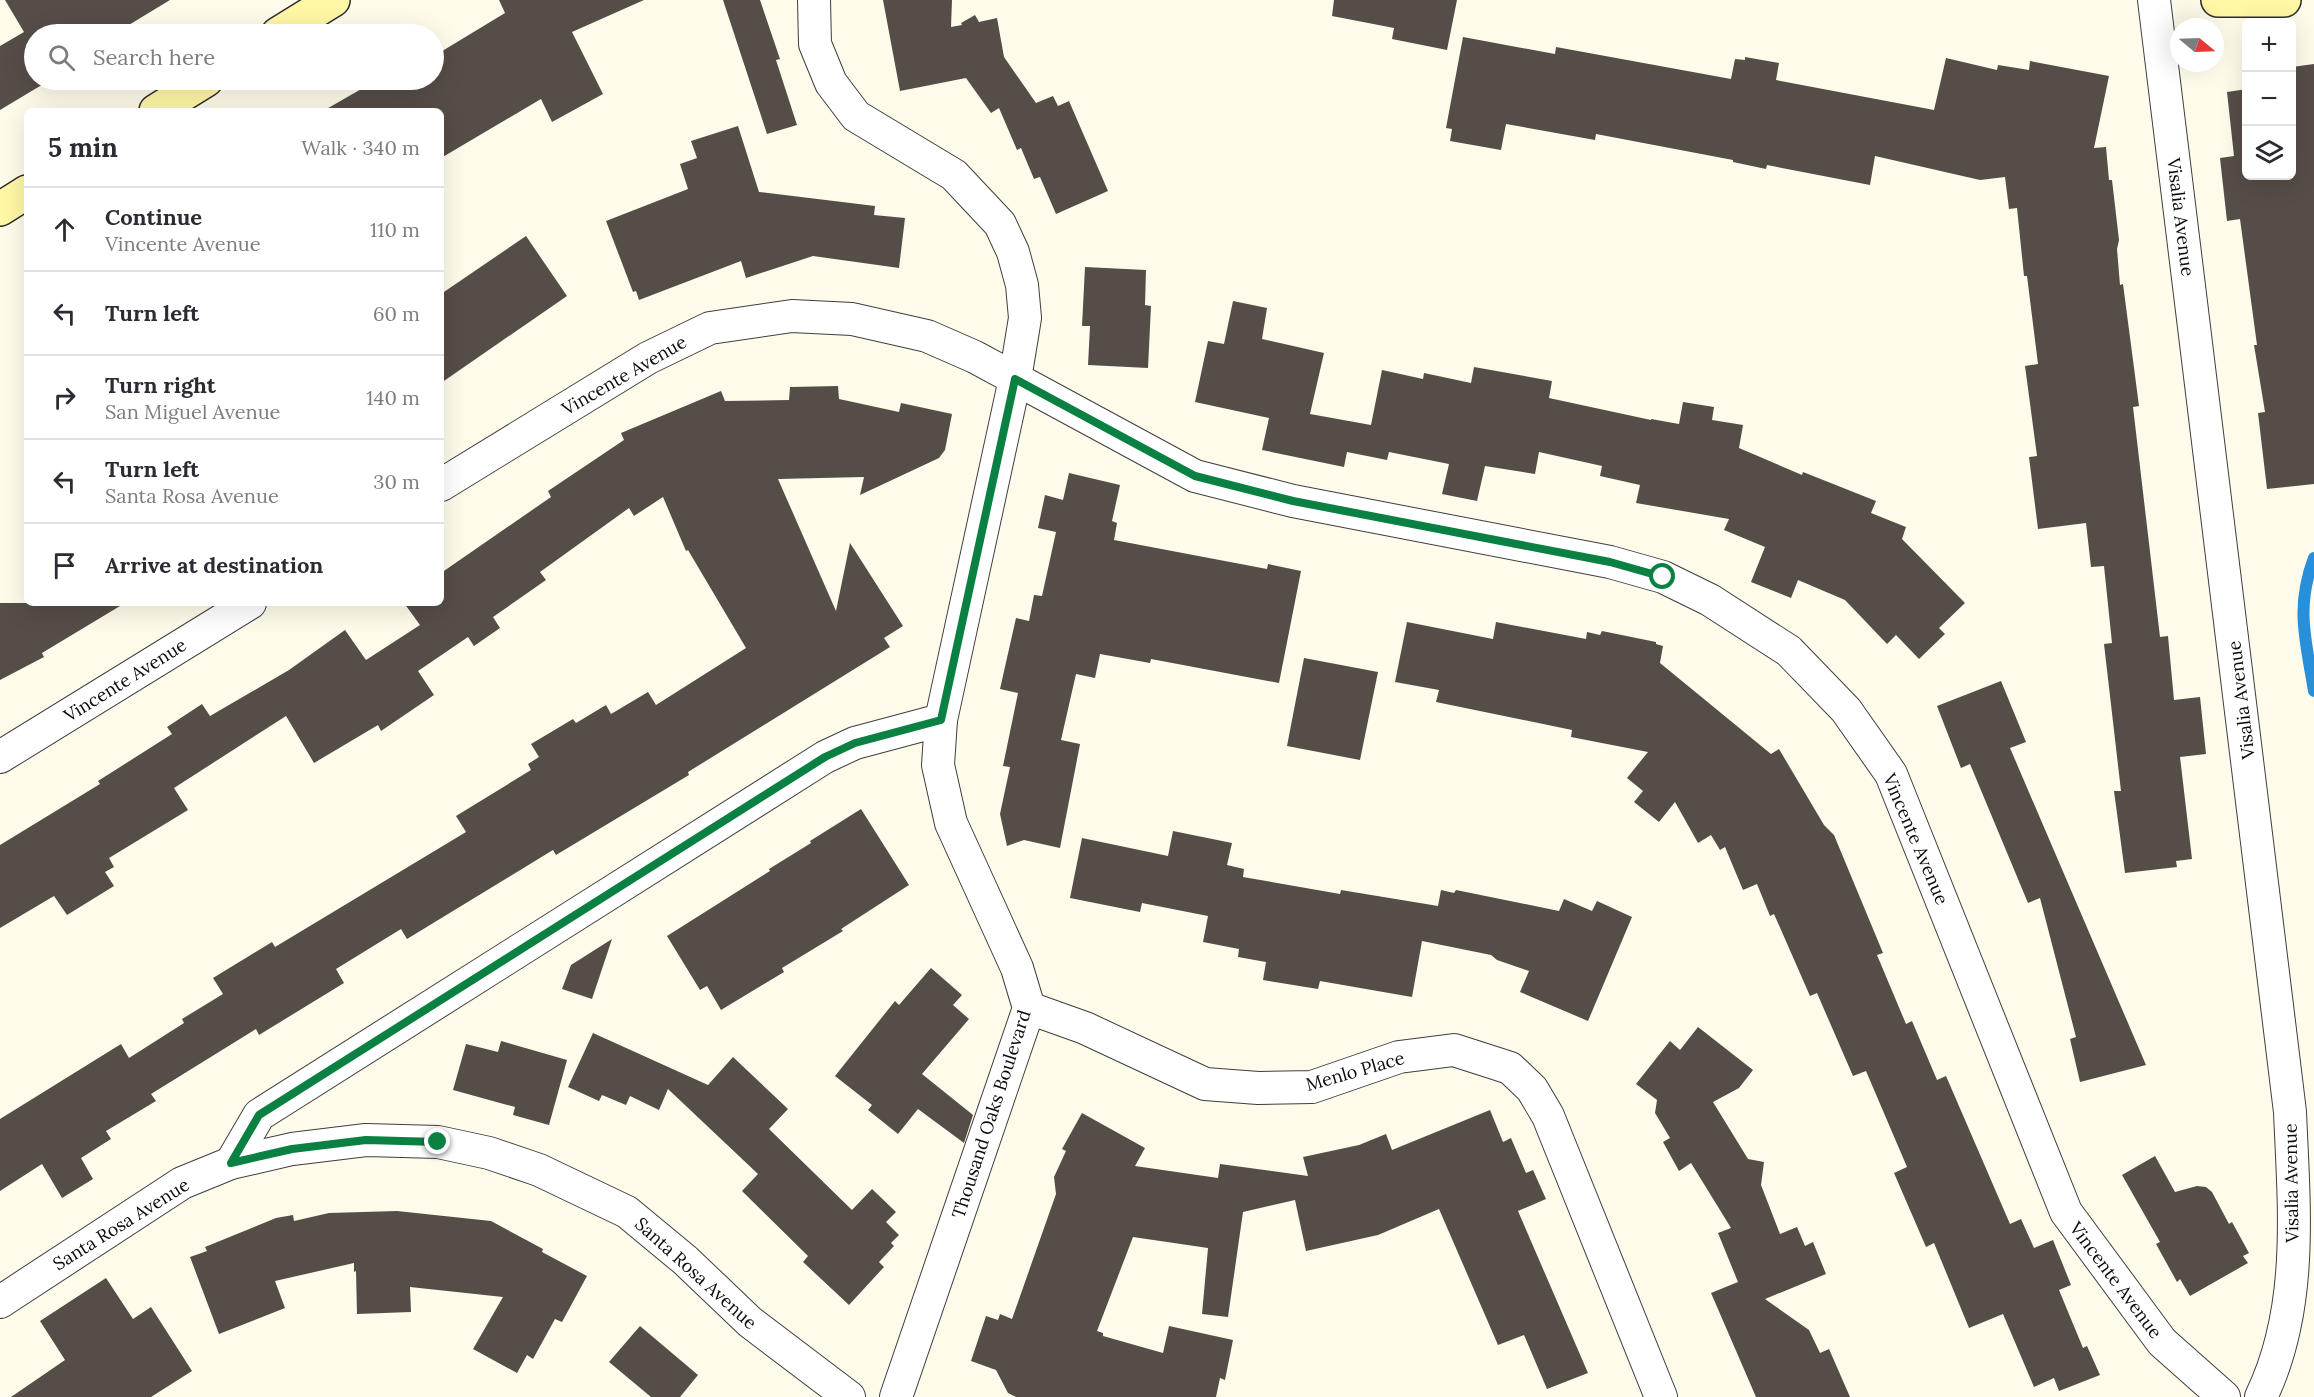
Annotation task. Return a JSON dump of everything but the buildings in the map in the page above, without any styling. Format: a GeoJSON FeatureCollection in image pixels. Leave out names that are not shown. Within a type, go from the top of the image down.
{"type":"FeatureCollection","features":[{"type":"Feature","properties":{"kind":"street"},"geometry":{"type":"LineString","coordinates":[[294,24],[333,0]]}},
{"type":"Feature","properties":{"kind":"street","name":"Thousand Oaks Boulevard"},"geometry":{"type":"LineString","coordinates":[[814,0],[815,44],[831,82],[856,116],[954,175],[1000,224],[1013,252],[1022,285],[1024,318],[1015,379],[941,720],[938,765],[951,823],[1017,968],[1029,1008],[896,1397]]}},
{"type":"Feature","properties":{"kind":"street","name":"Visalia Avenue"},"geometry":{"type":"LineString","coordinates":[[2154,0],[2226,573],[2289,1112],[2295,1224],[2291,1295],[2280,1348],[2261,1397]]}},
{"type":"Feature","properties":{"kind":"street"},"geometry":{"type":"LineString","coordinates":[[2218,0],[2284,0]]}},
{"type":"Feature","properties":{"kind":"street"},"geometry":{"type":"LineString","coordinates":[[161,108],[190,90]]}},
{"type":"Feature","properties":{"kind":"street"},"geometry":{"type":"LineString","coordinates":[[0,209],[24,194]]}},
{"type":"Feature","properties":{"kind":"street","name":"Vincente Avenue"},"geometry":{"type":"LineString","coordinates":[[444,483],[648,358],[710,328],[792,316],[852,319],[927,336],[975,357],[1195,476],[1293,501],[1610,562],[1663,577],[1710,600],[1789,651],[1846,710],[1891,774],[2066,1212],[2162,1342],[2224,1397]]}},
{"type":"Feature","properties":{"kind":"street","name":"Vincente Avenue"},"geometry":{"type":"LineString","coordinates":[[0,757],[245,606]]}},
{"type":"Feature","properties":{"kind":"street"},"geometry":{"type":"LineString","coordinates":[[231,1163],[259,1115],[825,757],[855,743],[941,720]]}},
{"type":"Feature","properties":{"kind":"street","name":"Menlo Place"},"geometry":{"type":"LineString","coordinates":[[1029,1008],[1085,1028],[1205,1084],[1258,1088],[1312,1087],[1399,1057],[1454,1050],[1510,1068],[1532,1089],[1548,1116],[1661,1397]]}},
{"type":"Feature","properties":{"kind":"street","name":"Santa Rosa Avenue"},"geometry":{"type":"LineString","coordinates":[[0,1302],[182,1183],[231,1163],[292,1149],[366,1140],[438,1142],[489,1153],[539,1170],[627,1212],[684,1260],[750,1322],[849,1397]]}},
{"type":"Feature","properties":{"kind":"waterway"},"geometry":{"type":"LineString","coordinates":[[2314,558],[2308,576],[2304,609],[2305,640],[2314,691]]}},
{"type":"Feature","properties":{"kind":"route"},"geometry":{"type":"LineString","coordinates":[[438,1142],[366,1140],[292,1149],[231,1163],[259,1115],[825,757],[855,743],[941,720],[1015,379],[1195,476],[1293,501],[1610,562],[1663,577]]}}]}
